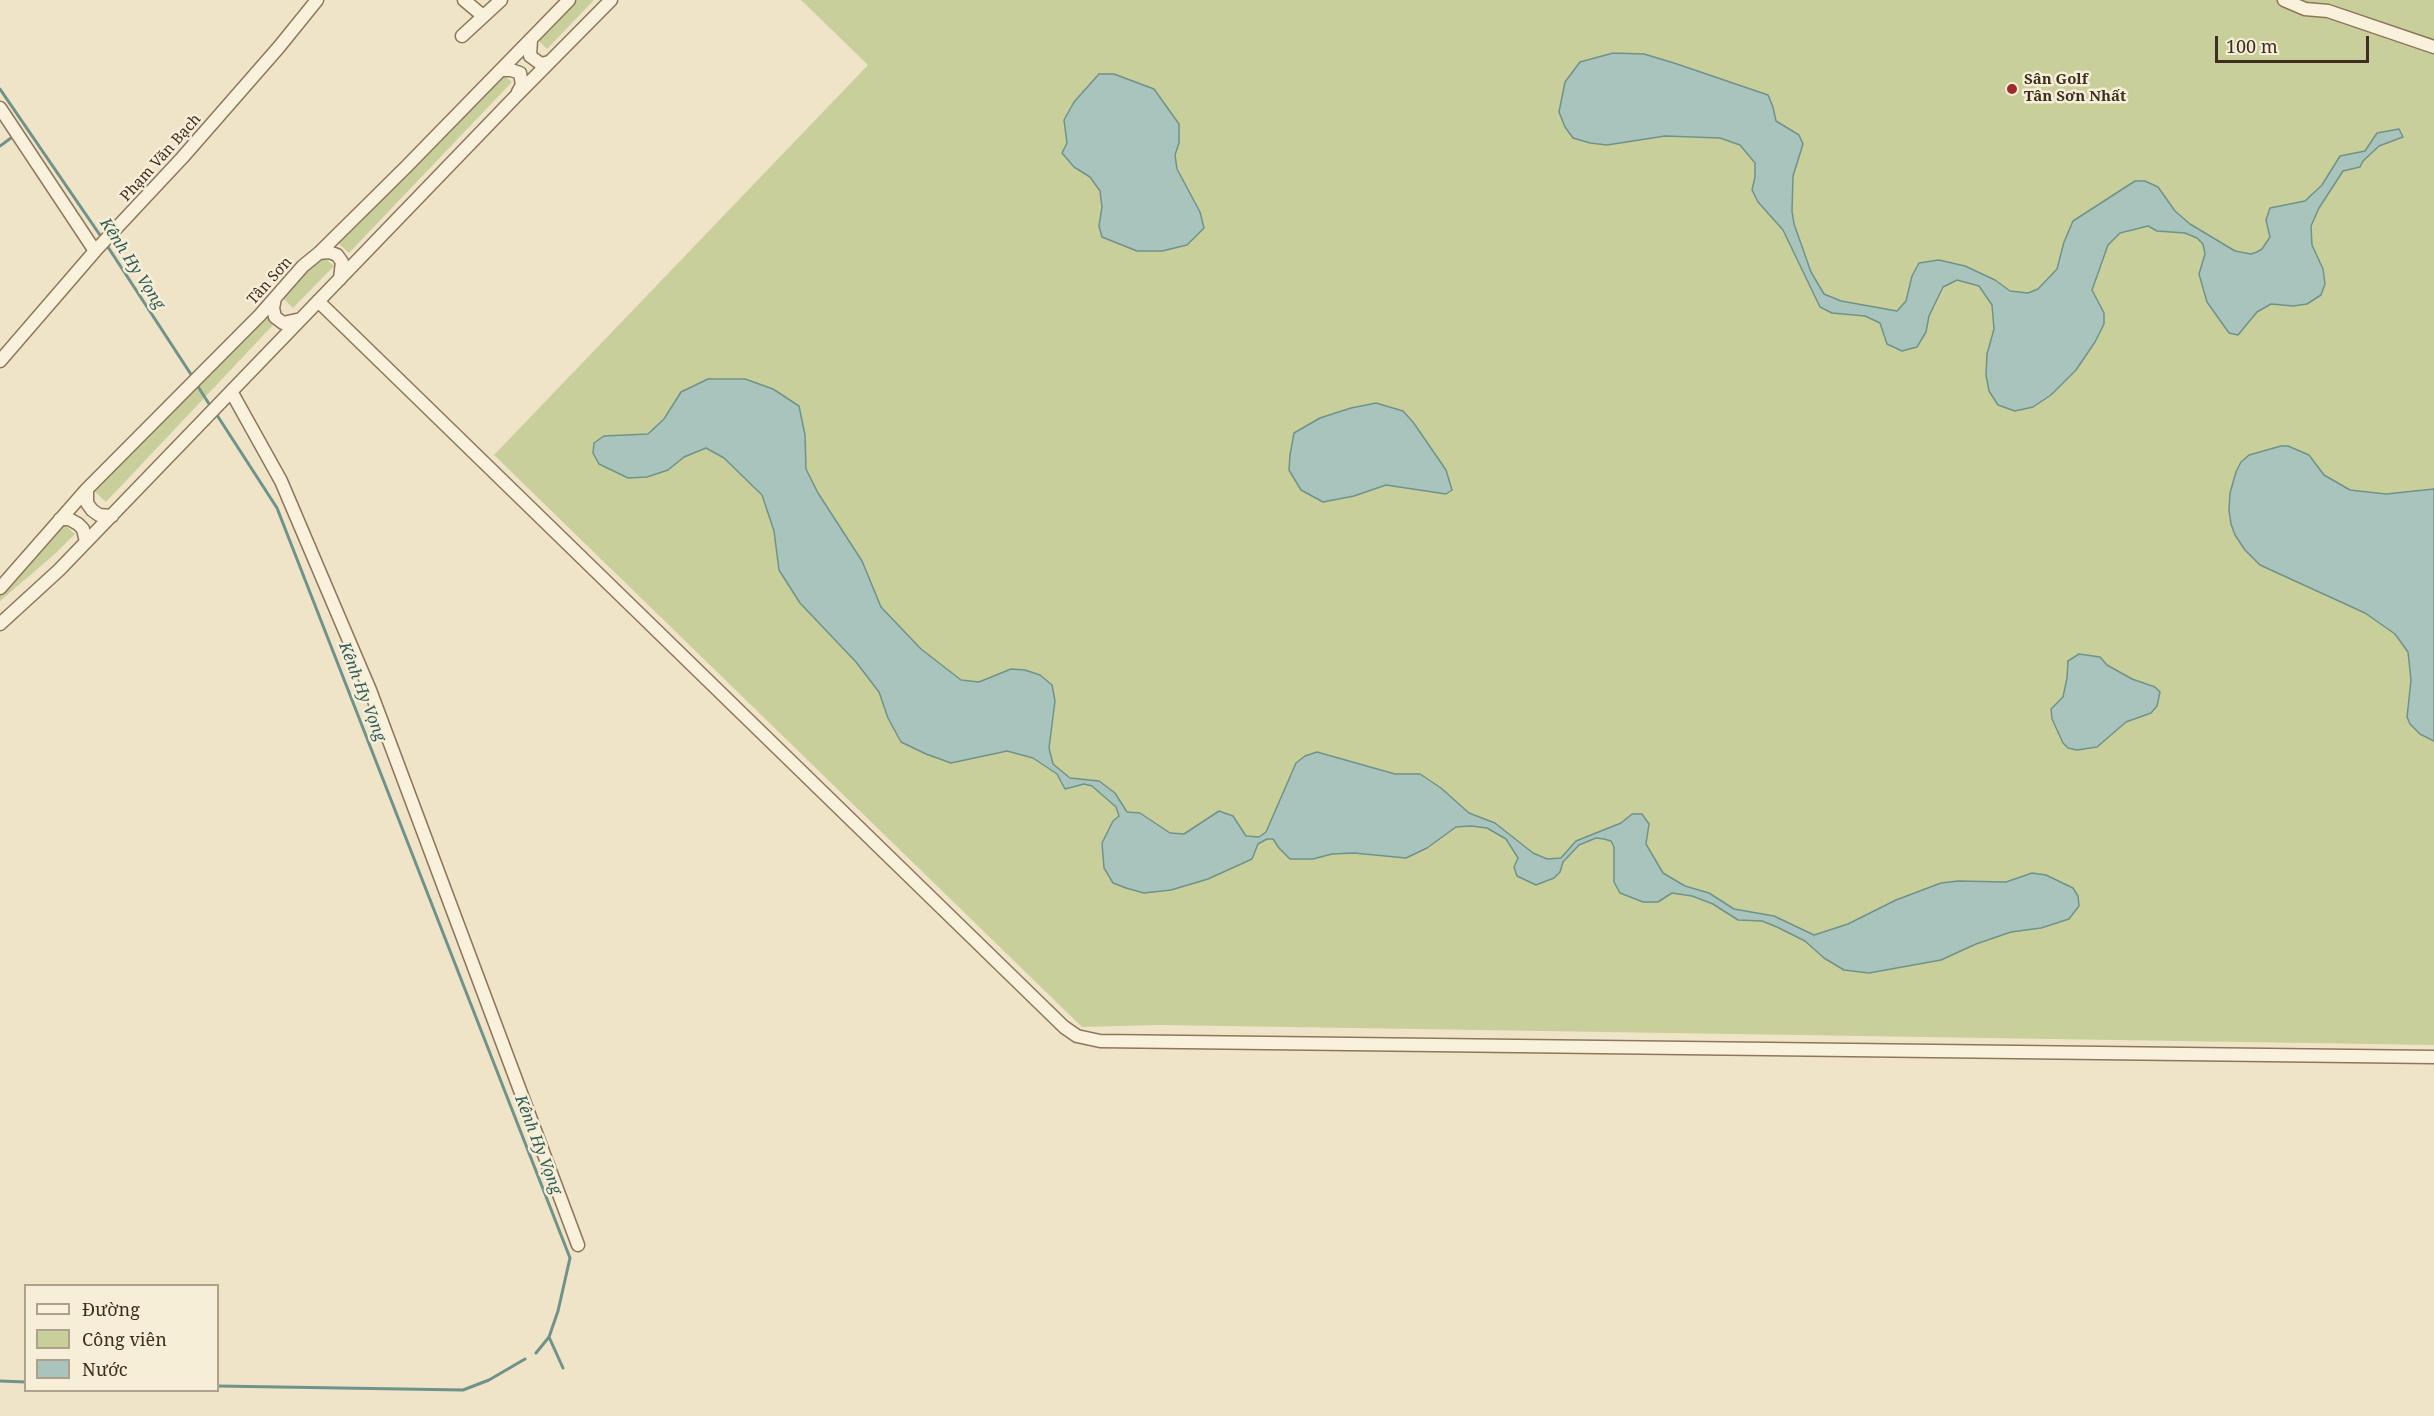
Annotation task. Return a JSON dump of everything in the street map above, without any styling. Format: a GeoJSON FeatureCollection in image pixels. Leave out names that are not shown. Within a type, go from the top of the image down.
{"type":"FeatureCollection","features":[{"type":"Feature","properties":{"kind":"street","name":"Phạm Văn Bạch"},"geometry":{"type":"LineString","coordinates":[[0,361],[95,251],[112,235],[279,47],[317,0]]}},
{"type":"Feature","properties":{"kind":"street"},"geometry":{"type":"LineString","coordinates":[[464,0],[483,16]]}},
{"type":"Feature","properties":{"kind":"street"},"geometry":{"type":"LineString","coordinates":[[462,36],[501,0]]}},
{"type":"Feature","properties":{"kind":"street","name":"Tân Sơn"},"geometry":{"type":"LineString","coordinates":[[0,588],[87,489],[275,298],[303,266],[319,253],[569,0]]}},
{"type":"Feature","properties":{"kind":"street"},"geometry":{"type":"LineString","coordinates":[[0,624],[86,542],[611,0]]}},
{"type":"Feature","properties":{"kind":"street"},"geometry":{"type":"LineString","coordinates":[[2284,0],[2306,9],[2328,11],[2434,47]]}},
{"type":"Feature","properties":{"kind":"street"},"geometry":{"type":"LineString","coordinates":[[2318,0],[2328,11]]}},
{"type":"Feature","properties":{"kind":"street"},"geometry":{"type":"LineString","coordinates":[[531,40],[530,56],[542,63],[549,62]]}},
{"type":"Feature","properties":{"kind":"street"},"geometry":{"type":"LineString","coordinates":[[501,70],[512,70],[520,74],[522,85],[516,96]]}},
{"type":"Feature","properties":{"kind":"street"},"geometry":{"type":"LineString","coordinates":[[0,108],[8,127],[28,151],[95,251]]}},
{"type":"Feature","properties":{"kind":"street"},"geometry":{"type":"LineString","coordinates":[[319,253],[329,252],[337,255],[342,262],[340,279]]}},
{"type":"Feature","properties":{"kind":"street"},"geometry":{"type":"LineString","coordinates":[[275,298],[273,308],[275,317],[282,323],[301,319]]}},
{"type":"Feature","properties":{"kind":"street"},"geometry":{"type":"LineString","coordinates":[[318,301],[1064,1027],[1077,1036],[1100,1041],[2434,1057]]}},
{"type":"Feature","properties":{"kind":"street"},"geometry":{"type":"LineString","coordinates":[[231,393],[281,481],[370,690],[578,1245]]}},
{"type":"Feature","properties":{"kind":"street"},"geometry":{"type":"LineString","coordinates":[[87,489],[87,502],[92,510],[99,515],[111,516]]}},
{"type":"Feature","properties":{"kind":"street"},"geometry":{"type":"LineString","coordinates":[[60,519],[69,519],[78,524],[83,529],[86,542]]}},
{"type":"Feature","properties":{"kind":"green space"},"geometry":{"type":"Polygon","coordinates":[[[570,0],[594,0],[547,49],[534,36],[570,0]]]}},
{"type":"Feature","properties":{"kind":"green space","name":"Sân Golf Tân Sơn Nhất"},"geometry":{"type":"Polygon","coordinates":[[[801,0],[2434,0],[2434,1045],[1160,1025],[1082,1027],[494,455],[868,65],[801,0]]]}},
{"type":"Feature","properties":{"kind":"green space"},"geometry":{"type":"Polygon","coordinates":[[[498,71],[512,82],[349,253],[335,240],[498,71]]]}},
{"type":"Feature","properties":{"kind":"green space"},"geometry":{"type":"Polygon","coordinates":[[[321,255],[334,266],[293,308],[280,295],[321,255]]]}},
{"type":"Feature","properties":{"kind":"green space"},"geometry":{"type":"Polygon","coordinates":[[[262,312],[274,324],[106,502],[92,489],[262,312]]]}},
{"type":"Feature","properties":{"kind":"green space"},"geometry":{"type":"Polygon","coordinates":[[[60,521],[75,534],[0,601],[0,584],[60,521]]]}},
{"type":"Feature","properties":{"kind":"water"},"geometry":{"type":"Polygon","coordinates":[[[1613,53],[1644,54],[1768,95],[1776,121],[1799,135],[1803,144],[1793,176],[1792,211],[1794,224],[1811,272],[1824,294],[1841,301],[1897,311],[1906,301],[1912,276],[1919,263],[1939,260],[1965,266],[1995,280],[2010,291],[2028,293],[2038,289],[2057,269],[2064,242],[2073,221],[2135,181],[2145,181],[2158,187],[2175,211],[2190,224],[2235,251],[2251,254],[2257,252],[2262,249],[2270,237],[2266,220],[2270,208],[2305,201],[2322,185],[2340,156],[2365,151],[2377,133],[2399,129],[2403,137],[2379,146],[2363,161],[2360,167],[2343,171],[2319,208],[2311,226],[2312,245],[2323,269],[2325,284],[2321,295],[2307,304],[2293,306],[2271,304],[2257,312],[2238,335],[2229,333],[2207,302],[2199,274],[2205,254],[2203,244],[2197,238],[2185,233],[2157,231],[2148,226],[2120,233],[2108,245],[2092,290],[2104,313],[2104,324],[2095,342],[2076,370],[2051,395],[2033,407],[2015,411],[1998,405],[1989,391],[1986,375],[1987,354],[1994,329],[1992,305],[1979,286],[1957,280],[1943,287],[1929,316],[1926,332],[1917,347],[1902,351],[1887,344],[1880,323],[1865,316],[1832,313],[1820,307],[1783,230],[1758,202],[1752,190],[1755,163],[1740,145],[1720,138],[1665,136],[1607,145],[1573,138],[1565,127],[1559,112],[1565,82],[1580,62],[1613,53]]]}},
{"type":"Feature","properties":{"kind":"water"},"geometry":{"type":"Polygon","coordinates":[[[1099,74],[1114,74],[1154,89],[1179,124],[1179,143],[1175,155],[1177,169],[1200,212],[1204,228],[1187,245],[1162,251],[1137,251],[1102,237],[1099,226],[1102,207],[1100,191],[1090,177],[1074,167],[1062,153],[1067,143],[1064,120],[1074,102],[1099,74]]]}},
{"type":"Feature","properties":{"kind":"water"},"geometry":{"type":"Polygon","coordinates":[[[708,379],[745,379],[773,389],[799,406],[805,435],[806,469],[818,493],[862,561],[881,607],[921,649],[961,680],[979,682],[1011,669],[1025,670],[1040,675],[1052,685],[1055,701],[1049,748],[1053,764],[1070,778],[1099,781],[1115,793],[1127,812],[1140,813],[1170,833],[1184,834],[1219,811],[1233,816],[1246,836],[1259,837],[1266,832],[1296,763],[1305,756],[1317,752],[1395,774],[1420,774],[1441,788],[1469,813],[1495,823],[1533,853],[1547,859],[1561,858],[1576,841],[1621,823],[1632,814],[1642,814],[1649,824],[1646,844],[1663,873],[1685,886],[1709,893],[1734,909],[1774,916],[1814,935],[1848,924],[1896,900],[1941,883],[1958,881],[2006,882],[2032,873],[2046,875],[2073,888],[2078,896],[2079,906],[2069,919],[2041,928],[2011,932],[1976,944],[1941,960],[1869,973],[1844,970],[1824,958],[1805,941],[1777,927],[1762,921],[1738,920],[1713,904],[1692,896],[1672,893],[1658,902],[1643,902],[1620,893],[1614,882],[1614,847],[1611,841],[1596,838],[1579,845],[1563,862],[1560,872],[1554,878],[1536,885],[1517,876],[1514,867],[1518,858],[1506,839],[1487,828],[1471,826],[1456,827],[1427,848],[1406,858],[1354,853],[1332,854],[1313,859],[1290,859],[1273,839],[1267,839],[1258,844],[1252,859],[1208,879],[1171,890],[1144,893],[1126,888],[1113,883],[1104,868],[1102,843],[1113,821],[1119,816],[1116,807],[1092,786],[1084,784],[1065,789],[1057,774],[1033,758],[1007,751],[951,763],[901,742],[888,718],[879,692],[856,662],[800,603],[779,570],[774,531],[762,495],[724,458],[706,448],[684,457],[668,470],[647,477],[628,478],[599,464],[593,453],[594,443],[604,436],[648,434],[664,419],[681,392],[708,379]]]}},
{"type":"Feature","properties":{"kind":"water"},"geometry":{"type":"Polygon","coordinates":[[[1376,403],[1403,411],[1413,422],[1446,470],[1452,490],[1446,494],[1386,485],[1354,496],[1323,502],[1301,490],[1289,470],[1294,433],[1320,418],[1376,403]]]}},
{"type":"Feature","properties":{"kind":"water"},"geometry":{"type":"Polygon","coordinates":[[[2288,446],[2309,455],[2324,475],[2350,490],[2386,494],[2434,489],[2434,741],[2420,734],[2410,724],[2407,717],[2411,680],[2408,652],[2395,634],[2365,613],[2260,565],[2245,550],[2235,535],[2229,510],[2230,493],[2241,462],[2249,455],[2288,446]]]}},
{"type":"Feature","properties":{"kind":"water"},"geometry":{"type":"Polygon","coordinates":[[[2079,654],[2100,657],[2107,665],[2132,679],[2155,687],[2160,692],[2157,706],[2151,713],[2126,722],[2097,747],[2077,750],[2068,748],[2063,743],[2052,719],[2051,709],[2063,697],[2068,661],[2079,654]]]}},
{"type":"Feature","properties":{"kind":"waterway","name":"Kênh Hy Vọng"},"geometry":{"type":"LineString","coordinates":[[0,89],[102,238]]}},
{"type":"Feature","properties":{"kind":"waterway"},"geometry":{"type":"LineString","coordinates":[[0,146],[15,135]]}},
{"type":"Feature","properties":{"kind":"waterway","name":"Kênh Hy Vọng"},"geometry":{"type":"LineString","coordinates":[[106,244],[194,379]]}},
{"type":"Feature","properties":{"kind":"waterway","name":"Kênh Hy Vọng"},"geometry":{"type":"LineString","coordinates":[[197,385],[211,407]]}},
{"type":"Feature","properties":{"kind":"waterway","name":"Kênh Hy Vọng"},"geometry":{"type":"LineString","coordinates":[[215,412],[277,508],[570,1258],[558,1311],[549,1337],[536,1353]]}},
{"type":"Feature","properties":{"kind":"waterway"},"geometry":{"type":"LineString","coordinates":[[549,1337],[563,1368]]}},
{"type":"Feature","properties":{"kind":"waterway","name":"Kênh Hy Vọng"},"geometry":{"type":"LineString","coordinates":[[219,1386],[463,1390],[489,1380],[525,1359]]}},
{"type":"Feature","properties":{"kind":"waterway","name":"Kênh Hy Vọng"},"geometry":{"type":"LineString","coordinates":[[0,1381],[24,1382]]}},
{"type":"Feature","properties":{"kind":"place","name":"Sân Golf Tân Sơn Nhất"},"geometry":{"type":"Point","coordinates":[2012,89]}}]}
